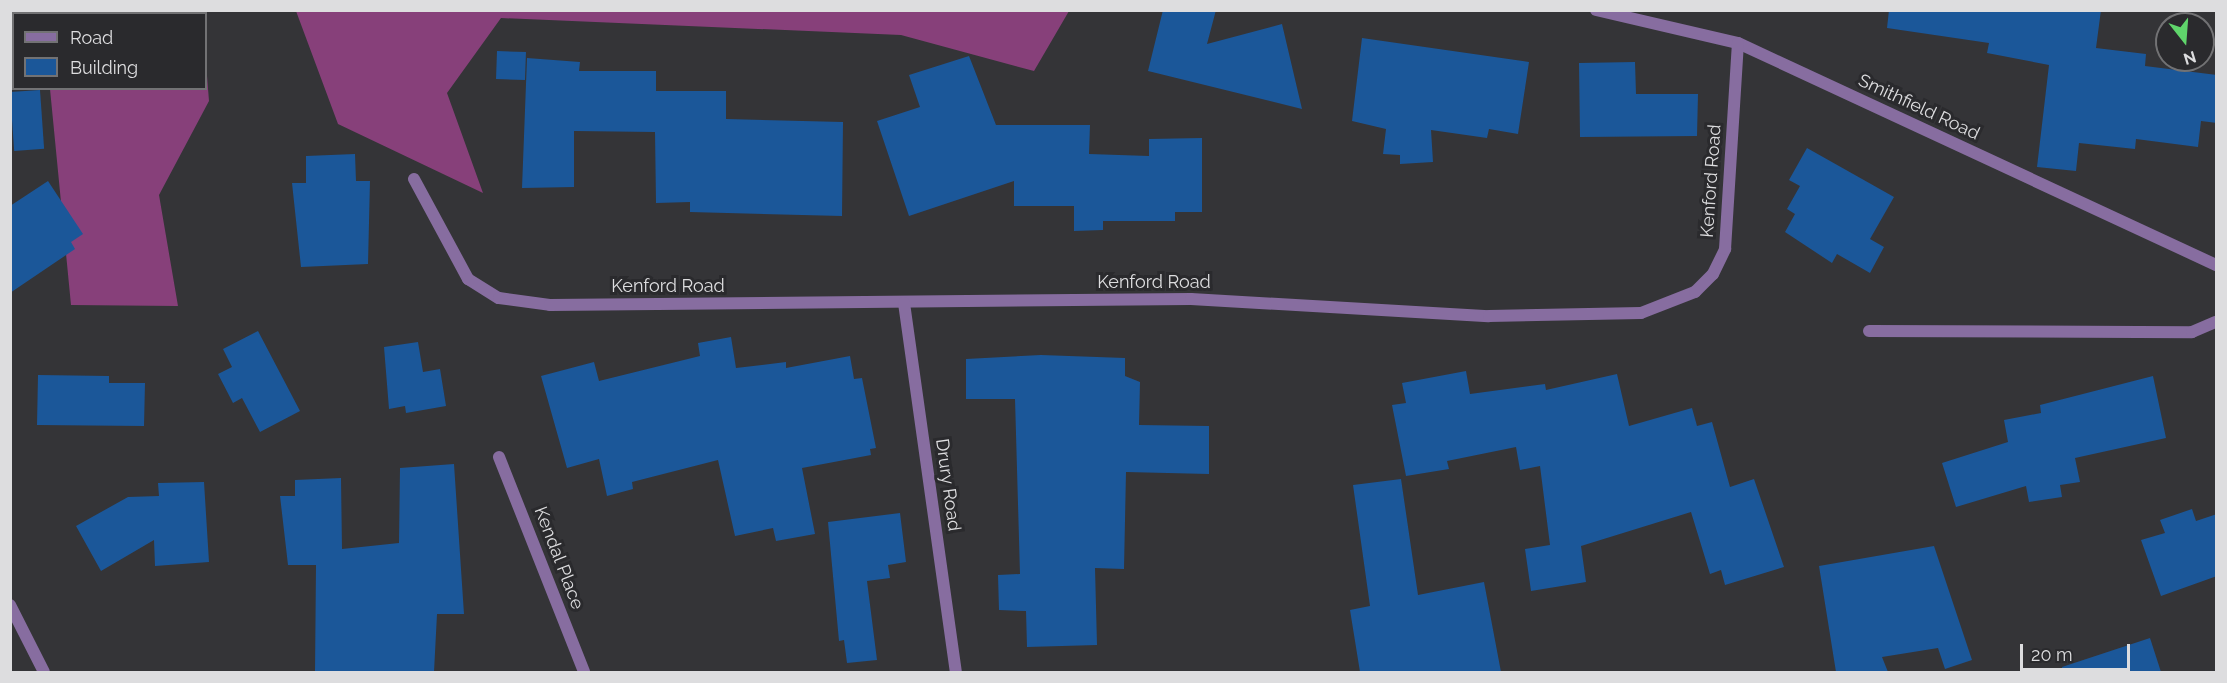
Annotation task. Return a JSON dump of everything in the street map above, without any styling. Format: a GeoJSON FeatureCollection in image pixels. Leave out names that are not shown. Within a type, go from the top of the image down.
{"type":"FeatureCollection","features":[{"type":"Feature","properties":{"kind":"street","name":"Smithfield Road"},"geometry":{"type":"LineString","coordinates":[[1596,10],[1738,43],[2217,265]]}},
{"type":"Feature","properties":{"kind":"street","name":"Kenford Road"},"geometry":{"type":"LineString","coordinates":[[414,179],[468,279],[499,298],[549,305],[1191,299],[1489,316],[1641,313],[1668,305],[1707,280],[1725,249],[1738,43]]}},
{"type":"Feature","properties":{"kind":"street","name":"Drury Road"},"geometry":{"type":"LineString","coordinates":[[904,303],[956,672]]}},
{"type":"Feature","properties":{"kind":"street"},"geometry":{"type":"LineString","coordinates":[[1869,331],[2192,332],[2217,322]]}},
{"type":"Feature","properties":{"kind":"street","name":"Kendal Place"},"geometry":{"type":"LineString","coordinates":[[499,457],[584,672]]}},
{"type":"Feature","properties":{"kind":"street"},"geometry":{"type":"LineString","coordinates":[[10,605],[44,672]]}},
{"type":"Feature","properties":{"kind":"shaded area"},"geometry":{"type":"Polygon","coordinates":[[[200,10],[200,12],[44,11],[200,10]]]}},
{"type":"Feature","properties":{"kind":"shaded area"},"geometry":{"type":"Polygon","coordinates":[[[296,10],[1069,11],[1034,71],[901,35],[501,18],[447,93],[483,193],[338,124],[296,10]]]}},
{"type":"Feature","properties":{"kind":"shaded area"},"geometry":{"type":"Polygon","coordinates":[[[207,76],[209,101],[159,195],[178,306],[71,305],[50,90],[207,90],[207,76]]]}},
{"type":"Feature","properties":{"kind":"building"},"geometry":{"type":"Polygon","coordinates":[[[1163,10],[1216,10],[1207,44],[1282,24],[1302,109],[1148,71],[1163,10]]]}},
{"type":"Feature","properties":{"kind":"building"},"geometry":{"type":"Polygon","coordinates":[[[1889,10],[2101,10],[2096,48],[2146,54],[2145,66],[2155,67],[2155,72],[2193,72],[2217,75],[2217,123],[2201,121],[2198,147],[2136,139],[2135,149],[2079,143],[2076,171],[2037,167],[2049,65],[1987,53],[1989,43],[1887,28],[1889,10]]]}},
{"type":"Feature","properties":{"kind":"building"},"geometry":{"type":"Polygon","coordinates":[[[1362,38],[1529,62],[1518,134],[1489,129],[1487,138],[1431,130],[1433,162],[1400,164],[1400,155],[1383,154],[1386,129],[1352,121],[1362,38]]]}},
{"type":"Feature","properties":{"kind":"building"},"geometry":{"type":"Polygon","coordinates":[[[497,51],[526,52],[525,80],[496,79],[497,51]]]}},
{"type":"Feature","properties":{"kind":"building"},"geometry":{"type":"Polygon","coordinates":[[[969,56],[996,125],[1090,125],[1089,154],[1149,156],[1149,139],[1202,138],[1202,212],[1175,212],[1175,221],[1103,221],[1103,230],[1074,231],[1074,206],[1014,206],[1014,181],[909,216],[877,121],[920,107],[909,75],[969,56]]]}},
{"type":"Feature","properties":{"kind":"building"},"geometry":{"type":"Polygon","coordinates":[[[527,58],[580,62],[579,71],[656,71],[656,91],[726,91],[726,119],[843,122],[842,216],[690,212],[690,202],[656,203],[655,132],[574,131],[574,187],[522,188],[527,58]]]}},
{"type":"Feature","properties":{"kind":"building"},"geometry":{"type":"Polygon","coordinates":[[[1635,62],[1636,94],[1698,94],[1697,136],[1580,137],[1579,63],[1635,62]]]}},
{"type":"Feature","properties":{"kind":"building"},"geometry":{"type":"Polygon","coordinates":[[[40,90],[44,149],[14,151],[10,92],[40,90]]]}},
{"type":"Feature","properties":{"kind":"building"},"geometry":{"type":"Polygon","coordinates":[[[1807,148],[1894,197],[1870,239],[1884,247],[1870,273],[1837,254],[1832,263],[1785,232],[1795,214],[1787,209],[1800,186],[1789,180],[1807,148]]]}},
{"type":"Feature","properties":{"kind":"building"},"geometry":{"type":"Polygon","coordinates":[[[355,154],[356,181],[370,181],[368,264],[301,267],[292,183],[306,183],[306,156],[355,154]]]}},
{"type":"Feature","properties":{"kind":"building"},"geometry":{"type":"Polygon","coordinates":[[[48,181],[83,234],[71,242],[75,249],[10,293],[10,206],[48,181]]]}},
{"type":"Feature","properties":{"kind":"building"},"geometry":{"type":"Polygon","coordinates":[[[258,331],[300,411],[260,432],[242,398],[233,403],[218,374],[232,367],[223,349],[258,331]]]}},
{"type":"Feature","properties":{"kind":"building"},"geometry":{"type":"Polygon","coordinates":[[[731,337],[736,368],[786,362],[786,368],[850,356],[854,379],[862,378],[876,448],[870,449],[871,455],[802,468],[815,534],[776,541],[773,528],[735,536],[718,460],[632,482],[633,489],[607,496],[599,459],[567,468],[541,376],[594,362],[599,381],[700,356],[698,343],[731,337]]]}},
{"type":"Feature","properties":{"kind":"building"},"geometry":{"type":"Polygon","coordinates":[[[418,342],[423,372],[440,369],[446,406],[406,413],[405,406],[389,409],[384,347],[418,342]]]}},
{"type":"Feature","properties":{"kind":"building"},"geometry":{"type":"Polygon","coordinates":[[[1041,355],[1125,358],[1125,376],[1140,382],[1139,425],[1209,426],[1209,474],[1126,472],[1124,569],[1095,568],[1097,645],[1027,647],[1026,611],[999,610],[998,575],[1020,574],[1015,399],[966,399],[966,359],[1041,355]]]}},
{"type":"Feature","properties":{"kind":"building"},"geometry":{"type":"Polygon","coordinates":[[[1466,371],[1470,394],[1545,384],[1546,390],[1617,374],[1629,426],[1692,408],[1697,426],[1712,422],[1730,487],[1754,479],[1784,567],[1725,585],[1721,570],[1710,574],[1691,512],[1581,546],[1586,582],[1531,591],[1525,549],[1550,545],[1540,466],[1520,470],[1516,447],[1447,461],[1449,469],[1406,476],[1392,405],[1406,403],[1402,383],[1466,371]]]}},
{"type":"Feature","properties":{"kind":"building"},"geometry":{"type":"Polygon","coordinates":[[[38,375],[109,376],[109,383],[145,383],[144,426],[37,425],[38,375]]]}},
{"type":"Feature","properties":{"kind":"building"},"geometry":{"type":"Polygon","coordinates":[[[2153,376],[2166,438],[2075,458],[2080,482],[2060,485],[2062,497],[2029,502],[2026,486],[1956,507],[1942,463],[2008,442],[2004,420],[2041,413],[2040,405],[2153,376]]]}},
{"type":"Feature","properties":{"kind":"building"},"geometry":{"type":"Polygon","coordinates":[[[454,464],[464,614],[437,614],[434,672],[315,672],[316,565],[288,565],[280,496],[295,496],[295,480],[341,478],[342,549],[399,543],[400,468],[454,464]]]}},
{"type":"Feature","properties":{"kind":"building"},"geometry":{"type":"Polygon","coordinates":[[[1401,479],[1418,595],[1484,582],[1501,672],[1360,672],[1350,610],[1370,606],[1353,485],[1401,479]]]}},
{"type":"Feature","properties":{"kind":"building"},"geometry":{"type":"Polygon","coordinates":[[[204,482],[209,562],[155,566],[154,540],[101,571],[76,526],[128,497],[159,496],[158,483],[204,482]]]}},
{"type":"Feature","properties":{"kind":"building"},"geometry":{"type":"Polygon","coordinates":[[[2192,509],[2196,521],[2217,514],[2217,576],[2161,596],[2141,540],[2165,533],[2160,520],[2192,509]]]}},
{"type":"Feature","properties":{"kind":"building"},"geometry":{"type":"Polygon","coordinates":[[[900,513],[906,562],[888,565],[890,578],[867,581],[877,660],[847,663],[844,640],[839,641],[828,522],[900,513]]]}},
{"type":"Feature","properties":{"kind":"building"},"geometry":{"type":"Polygon","coordinates":[[[1934,546],[1972,660],[1945,669],[1938,648],[1882,657],[1888,672],[1836,672],[1819,566],[1934,546]]]}},
{"type":"Feature","properties":{"kind":"building"},"geometry":{"type":"Polygon","coordinates":[[[2150,638],[2161,672],[2063,672],[2062,667],[2150,638]]]}}]}
